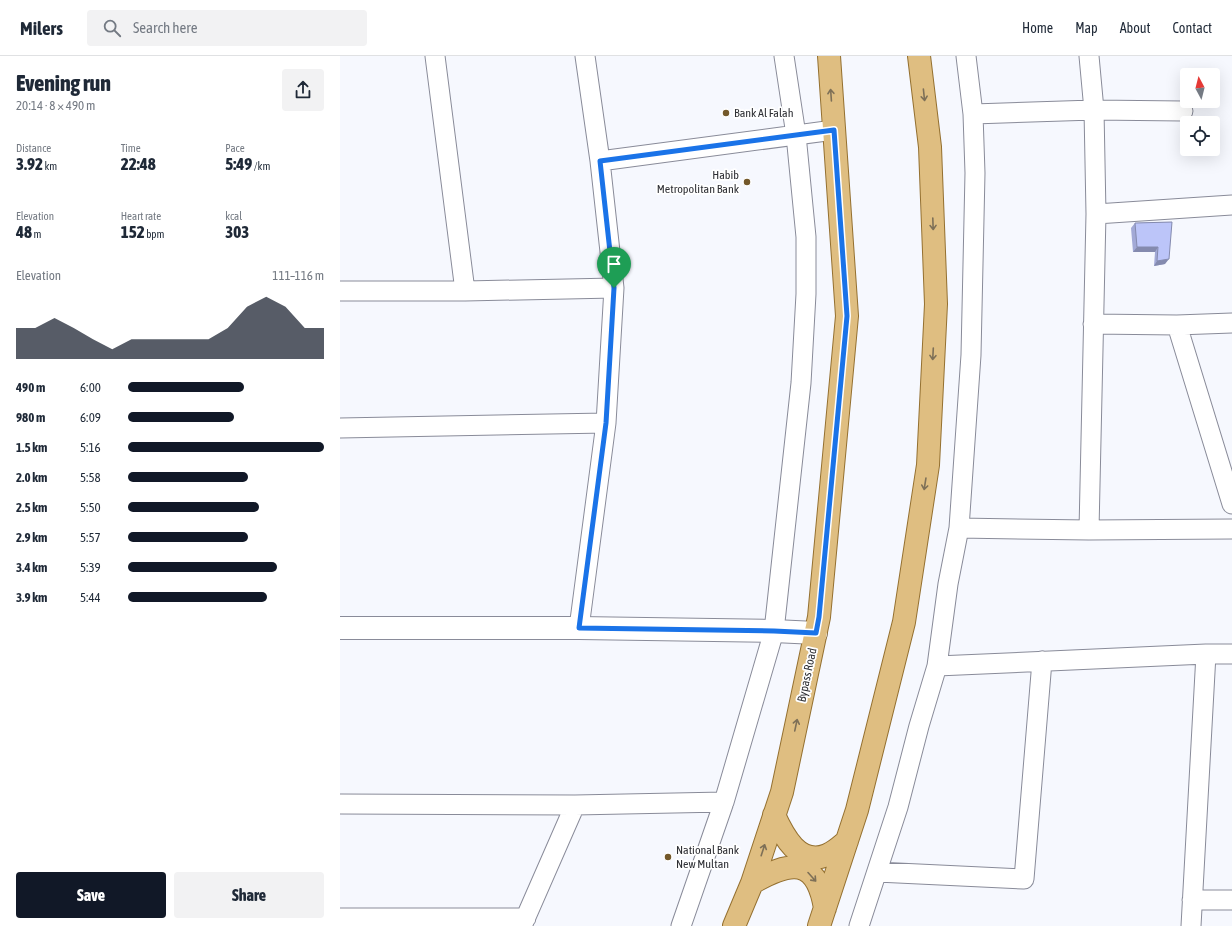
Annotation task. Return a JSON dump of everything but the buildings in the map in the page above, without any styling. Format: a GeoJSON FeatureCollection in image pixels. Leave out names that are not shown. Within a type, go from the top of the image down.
{"type":"FeatureCollection","features":[{"type":"Feature","properties":{"kind":"main road","name":"Bypass Road"},"geometry":{"type":"LineString","coordinates":[[734,926],[752,883],[782,792],[819,617],[847,316],[828,56]]}},
{"type":"Feature","properties":{"kind":"main road"},"geometry":{"type":"LineString","coordinates":[[822,917],[857,810],[904,622],[928,465],[936,304],[930,147],[919,56]]}},
{"type":"Feature","properties":{"kind":"main road"},"geometry":{"type":"LineString","coordinates":[[774,815],[789,843],[805,856],[825,856],[847,841]]}},
{"type":"Feature","properties":{"kind":"main road"},"geometry":{"type":"LineString","coordinates":[[752,883],[767,874],[786,868],[794,866],[804,869],[815,879],[823,896],[822,917]]}},
{"type":"Feature","properties":{"kind":"street"},"geometry":{"type":"LineString","coordinates":[[435,56],[464,291]]}},
{"type":"Feature","properties":{"kind":"street"},"geometry":{"type":"LineString","coordinates":[[579,628],[606,423],[614,288],[600,161],[585,56]]}},
{"type":"Feature","properties":{"kind":"street"},"geometry":{"type":"LineString","coordinates":[[681,926],[724,802],[774,631],[801,383],[806,294],[806,237],[796,135],[784,56]]}},
{"type":"Feature","properties":{"kind":"street"},"geometry":{"type":"LineString","coordinates":[[859,926],[898,807],[919,726],[937,666],[948,584],[959,528],[971,355],[975,173],[973,114],[966,56]]}},
{"type":"Feature","properties":{"kind":"street"},"geometry":{"type":"LineString","coordinates":[[1089,56],[1094,110],[1096,214],[1089,530]]}},
{"type":"Feature","properties":{"kind":"street"},"geometry":{"type":"LineString","coordinates":[[973,114],[1094,110],[1183,111]]}},
{"type":"Feature","properties":{"kind":"street"},"geometry":{"type":"LineString","coordinates":[[600,161],[834,130]]}},
{"type":"Feature","properties":{"kind":"street"},"geometry":{"type":"LineString","coordinates":[[1096,214],[1232,205]]}},
{"type":"Feature","properties":{"kind":"street"},"geometry":{"type":"LineString","coordinates":[[340,291],[464,291],[614,288]]}},
{"type":"Feature","properties":{"kind":"street"},"geometry":{"type":"LineString","coordinates":[[1093,324],[1177,325],[1232,323]]}},
{"type":"Feature","properties":{"kind":"street"},"geometry":{"type":"LineString","coordinates":[[1177,325],[1232,504]]}},
{"type":"Feature","properties":{"kind":"street"},"geometry":{"type":"LineString","coordinates":[[340,428],[606,423]]}},
{"type":"Feature","properties":{"kind":"street"},"geometry":{"type":"LineString","coordinates":[[959,528],[1089,530],[1232,529]]}},
{"type":"Feature","properties":{"kind":"street"},"geometry":{"type":"LineString","coordinates":[[340,628],[579,628],[816,633]]}},
{"type":"Feature","properties":{"kind":"street"},"geometry":{"type":"LineString","coordinates":[[1191,926],[1206,654]]}},
{"type":"Feature","properties":{"kind":"street"},"geometry":{"type":"LineString","coordinates":[[937,666],[1232,654]]}},
{"type":"Feature","properties":{"kind":"street"},"geometry":{"type":"LineString","coordinates":[[877,872],[1024,879],[1042,661]]}},
{"type":"Feature","properties":{"kind":"street"},"geometry":{"type":"LineString","coordinates":[[340,804],[575,805],[724,802]]}},
{"type":"Feature","properties":{"kind":"street"},"geometry":{"type":"LineString","coordinates":[[340,918],[524,922],[575,805]]}},
{"type":"Feature","properties":{"kind":"street"},"geometry":{"type":"LineString","coordinates":[[1192,900],[1232,900]]}},
{"type":"Feature","properties":{"kind":"place","name":"Bank Al Falah"},"geometry":{"type":"Point","coordinates":[726,113]}},
{"type":"Feature","properties":{"kind":"place","name":"Habib Metropolitan Bank"},"geometry":{"type":"Point","coordinates":[747,182]}},
{"type":"Feature","properties":{"kind":"place","name":"National Bank New Multan"},"geometry":{"type":"Point","coordinates":[668,857]}},
{"type":"Feature","properties":{"kind":"route"},"geometry":{"type":"LineString","coordinates":[[834,130],[847,316],[819,617],[816,633],[579,628],[606,423],[614,288],[600,161],[834,130]]}}]}
